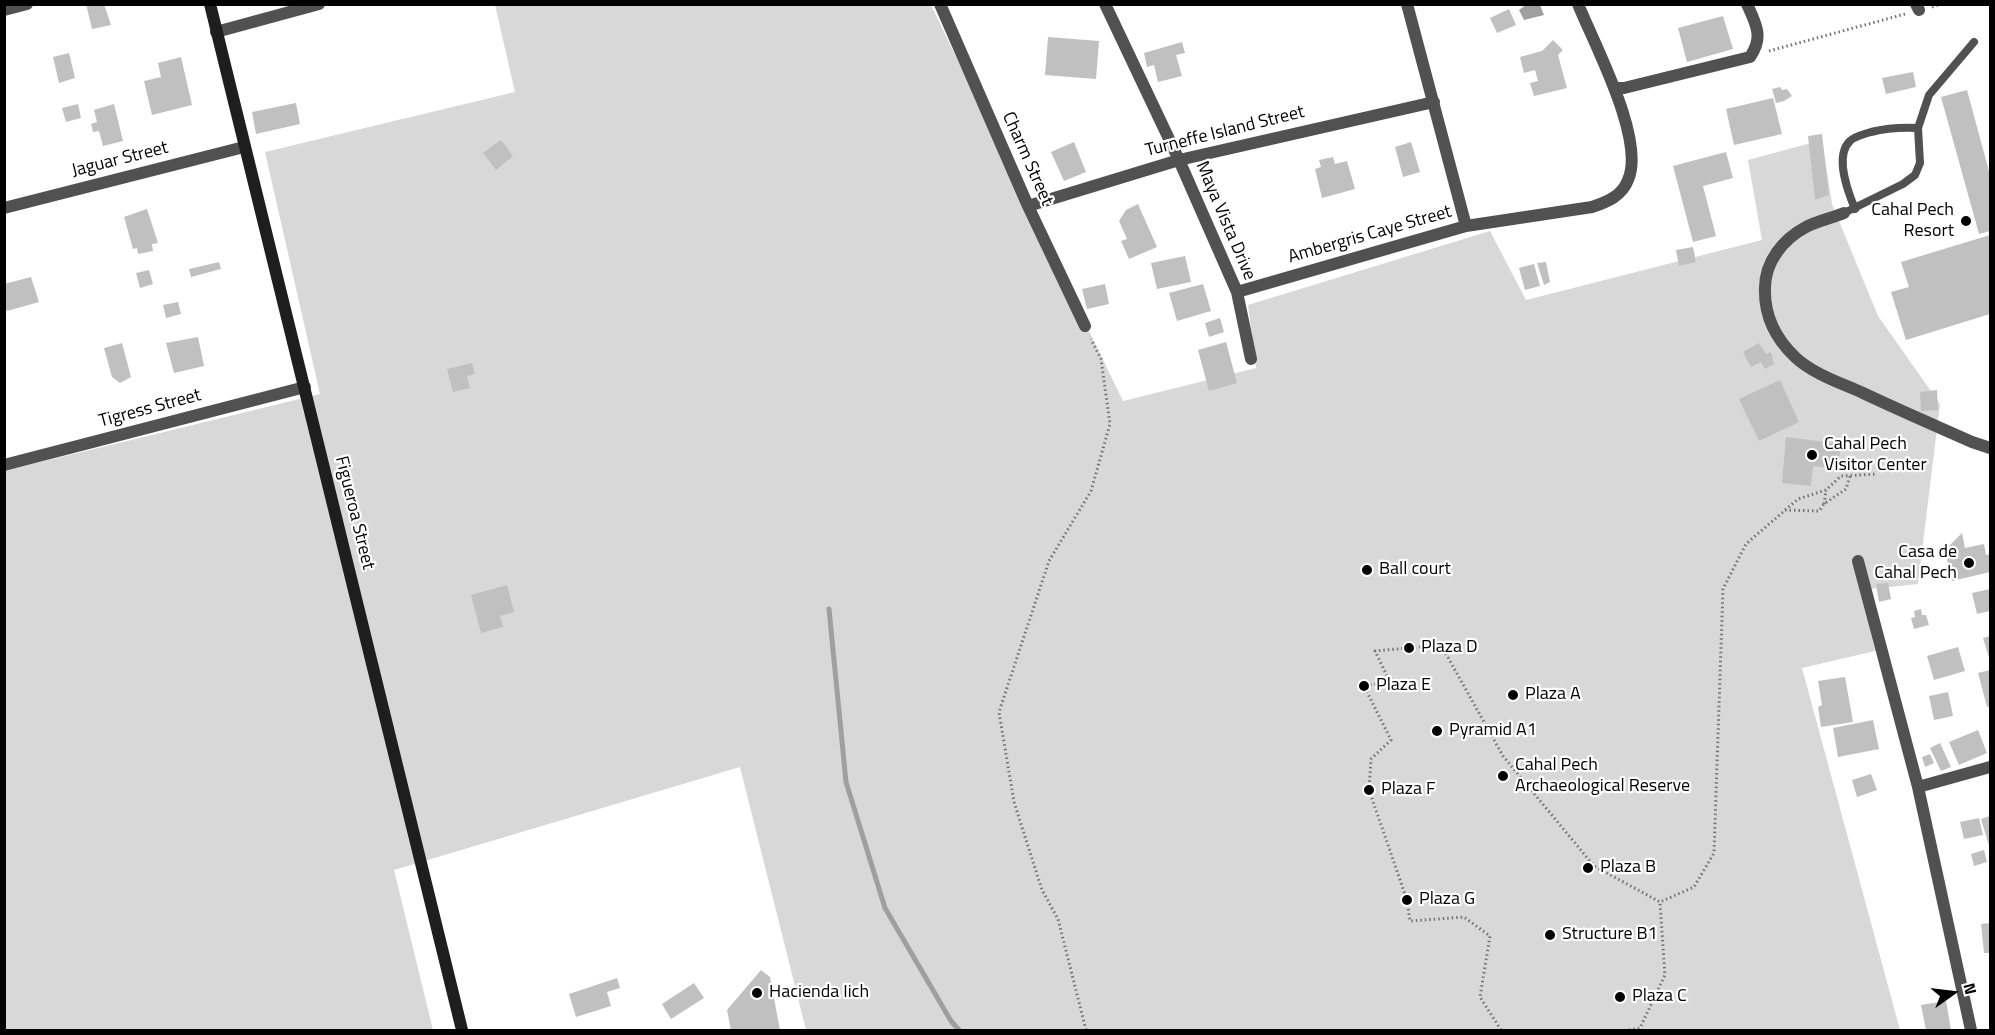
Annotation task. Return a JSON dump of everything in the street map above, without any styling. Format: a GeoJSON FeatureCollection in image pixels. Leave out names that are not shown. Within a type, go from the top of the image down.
{"type":"FeatureCollection","features":[{"type":"Feature","properties":{"kind":"street"},"geometry":{"type":"LineString","coordinates":[[4,10],[27,4]]}},
{"type":"Feature","properties":{"kind":"street","name":"Figueroa Street"},"geometry":{"type":"LineString","coordinates":[[210,4],[462,1030]]}},
{"type":"Feature","properties":{"kind":"street"},"geometry":{"type":"LineString","coordinates":[[216,32],[319,4]]}},
{"type":"Feature","properties":{"kind":"street","name":"Charm Street"},"geometry":{"type":"LineString","coordinates":[[940,4],[1028,206],[1085,326]]}},
{"type":"Feature","properties":{"kind":"street","name":"Maya Vista Drive"},"geometry":{"type":"LineString","coordinates":[[1106,4],[1179,160],[1237,292],[1251,359]]}},
{"type":"Feature","properties":{"kind":"street","name":"Ambergris Caye Street"},"geometry":{"type":"LineString","coordinates":[[1237,292],[1466,226],[1407,4]]}},
{"type":"Feature","properties":{"kind":"street"},"geometry":{"type":"LineString","coordinates":[[1466,226],[1592,207],[1609,201],[1629,180],[1632,161],[1630,140],[1614,88],[1578,4]]}},
{"type":"Feature","properties":{"kind":"street"},"geometry":{"type":"LineString","coordinates":[[1614,88],[1624,88],[1750,57],[1756,48],[1758,37],[1757,26],[1747,4]]}},
{"type":"Feature","properties":{"kind":"street","name":"Turneffe Island Street"},"geometry":{"type":"LineString","coordinates":[[1028,206],[1179,160],[1434,102]]}},
{"type":"Feature","properties":{"kind":"street","name":"Jaguar Street"},"geometry":{"type":"LineString","coordinates":[[4,208],[244,147]]}},
{"type":"Feature","properties":{"kind":"street"},"geometry":{"type":"LineString","coordinates":[[1850,211],[1807,226],[1788,239],[1774,256],[1765,279],[1765,302],[1770,324],[1781,343],[1797,359],[1827,377],[1990,448]]}},
{"type":"Feature","properties":{"kind":"street","name":"Tigress Street"},"geometry":{"type":"LineString","coordinates":[[4,465],[305,387]]}},
{"type":"Feature","properties":{"kind":"street"},"geometry":{"type":"LineString","coordinates":[[1858,561],[1918,787],[1971,1030]]}},
{"type":"Feature","properties":{"kind":"street"},"geometry":{"type":"LineString","coordinates":[[1918,787],[1990,767]]}},
{"type":"Feature","properties":{"kind":"lane"},"geometry":{"type":"LineString","coordinates":[[1918,128],[1887,128],[1863,134],[1850,141],[1844,151],[1843,162],[1850,211],[1903,184],[1915,175],[1920,163],[1918,128],[1929,95],[1974,42]]}},
{"type":"Feature","properties":{"kind":"path"},"geometry":{"type":"LineString","coordinates":[[1750,57],[1918,7],[1941,4]]}},
{"type":"Feature","properties":{"kind":"path"},"geometry":{"type":"LineString","coordinates":[[1085,326],[1101,358],[1110,424],[1091,490],[1049,561],[999,712],[1014,802],[1042,890],[1058,919],[1086,1030]]}},
{"type":"Feature","properties":{"kind":"path"},"geometry":{"type":"LineString","coordinates":[[1660,902],[1694,888],[1714,853],[1723,589],[1746,544],[1798,499],[1826,490],[1841,476],[1877,474]]}},
{"type":"Feature","properties":{"kind":"path"},"geometry":{"type":"LineString","coordinates":[[1784,510],[1819,511],[1824,504],[1846,489],[1850,476]]}},
{"type":"Feature","properties":{"kind":"path"},"geometry":{"type":"LineString","coordinates":[[1824,504],[1826,490]]}},
{"type":"Feature","properties":{"kind":"path"},"geometry":{"type":"LineString","coordinates":[[1501,1030],[1480,997],[1490,936],[1464,917],[1410,921],[1407,900],[1369,790],[1371,759],[1391,740],[1364,686],[1390,682],[1375,651],[1441,645],[1503,756],[1594,866],[1660,902]]}},
{"type":"Feature","properties":{"kind":"path"},"geometry":{"type":"LineString","coordinates":[[1629,1030],[1640,1028],[1665,975],[1660,902]]}},
{"type":"Feature","properties":{"kind":"shaded area"},"geometry":{"type":"Polygon","coordinates":[[[495,5],[931,5],[1123,401],[1256,368],[1248,305],[1490,231],[1526,300],[1762,240],[1748,160],[1822,140],[1832,204],[1878,316],[1940,404],[1918,584],[1861,590],[1875,651],[1802,668],[1900,1030],[806,1030],[740,767],[394,870],[433,1030],[5,1030],[4,471],[320,394],[265,152],[515,92],[495,5]]]}},
{"type":"Feature","properties":{"kind":"shaded area"},"geometry":{"type":"Polygon","coordinates":[[[1526,5],[1540,5],[1544,15],[1524,20],[1519,10],[1526,5]]]}},
{"type":"Feature","properties":{"kind":"building"},"geometry":{"type":"Polygon","coordinates":[[[86,4],[104,4],[111,25],[92,29],[86,4]]]}},
{"type":"Feature","properties":{"kind":"building"},"geometry":{"type":"Polygon","coordinates":[[[1509,9],[1516,25],[1497,33],[1490,18],[1509,9]]]}},
{"type":"Feature","properties":{"kind":"building"},"geometry":{"type":"Polygon","coordinates":[[[1723,16],[1733,49],[1687,62],[1678,28],[1723,16]]]}},
{"type":"Feature","properties":{"kind":"building"},"geometry":{"type":"Polygon","coordinates":[[[1048,37],[1099,41],[1096,79],[1045,75],[1048,37]]]}},
{"type":"Feature","properties":{"kind":"building"},"geometry":{"type":"Polygon","coordinates":[[[1553,40],[1563,50],[1558,55],[1567,88],[1534,96],[1530,83],[1538,81],[1535,70],[1524,73],[1520,57],[1542,51],[1553,40]]]}},
{"type":"Feature","properties":{"kind":"building"},"geometry":{"type":"Polygon","coordinates":[[[1182,42],[1185,53],[1176,55],[1182,76],[1158,82],[1154,65],[1147,67],[1144,53],[1182,42]]]}},
{"type":"Feature","properties":{"kind":"building"},"geometry":{"type":"Polygon","coordinates":[[[69,53],[75,78],[59,83],[53,57],[69,53]]]}},
{"type":"Feature","properties":{"kind":"building"},"geometry":{"type":"Polygon","coordinates":[[[181,57],[192,105],[152,115],[144,81],[161,77],[158,63],[181,57]]]}},
{"type":"Feature","properties":{"kind":"building"},"geometry":{"type":"Polygon","coordinates":[[[1913,72],[1916,87],[1886,94],[1882,78],[1913,72]]]}},
{"type":"Feature","properties":{"kind":"building"},"geometry":{"type":"Polygon","coordinates":[[[1780,87],[1782,90],[1787,89],[1792,96],[1776,103],[1772,89],[1780,87]]]}},
{"type":"Feature","properties":{"kind":"building"},"geometry":{"type":"Polygon","coordinates":[[[1967,90],[1990,175],[1990,231],[1979,234],[1941,97],[1967,90]]]}},
{"type":"Feature","properties":{"kind":"building"},"geometry":{"type":"Polygon","coordinates":[[[1773,98],[1782,134],[1734,145],[1726,109],[1773,98]]]}},
{"type":"Feature","properties":{"kind":"building"},"geometry":{"type":"Polygon","coordinates":[[[296,103],[300,124],[256,134],[252,112],[296,103]]]}},
{"type":"Feature","properties":{"kind":"building"},"geometry":{"type":"Polygon","coordinates":[[[78,104],[81,118],[66,122],[62,108],[78,104]]]}},
{"type":"Feature","properties":{"kind":"building"},"geometry":{"type":"Polygon","coordinates":[[[114,104],[123,141],[103,146],[99,131],[93,132],[91,124],[97,122],[94,110],[114,104]]]}},
{"type":"Feature","properties":{"kind":"building"},"geometry":{"type":"Polygon","coordinates":[[[1822,134],[1829,195],[1815,200],[1808,136],[1822,134]]]}},
{"type":"Feature","properties":{"kind":"building"},"geometry":{"type":"Polygon","coordinates":[[[501,140],[513,156],[496,170],[483,153],[501,140]]]}},
{"type":"Feature","properties":{"kind":"building"},"geometry":{"type":"Polygon","coordinates":[[[1074,142],[1086,172],[1064,181],[1051,152],[1074,142]]]}},
{"type":"Feature","properties":{"kind":"building"},"geometry":{"type":"Polygon","coordinates":[[[1411,142],[1420,172],[1403,177],[1395,147],[1411,142]]]}},
{"type":"Feature","properties":{"kind":"building"},"geometry":{"type":"Polygon","coordinates":[[[1726,152],[1733,178],[1703,186],[1716,236],[1693,242],[1673,166],[1726,152]]]}},
{"type":"Feature","properties":{"kind":"building"},"geometry":{"type":"Polygon","coordinates":[[[1333,157],[1335,164],[1347,161],[1355,189],[1322,198],[1315,169],[1321,167],[1319,160],[1333,157]]]}},
{"type":"Feature","properties":{"kind":"building"},"geometry":{"type":"Polygon","coordinates":[[[1138,204],[1157,247],[1129,259],[1121,241],[1127,239],[1119,221],[1126,210],[1138,204]]]}},
{"type":"Feature","properties":{"kind":"building"},"geometry":{"type":"Polygon","coordinates":[[[147,209],[158,243],[152,244],[153,251],[138,254],[137,248],[133,249],[124,217],[147,209]]]}},
{"type":"Feature","properties":{"kind":"building"},"geometry":{"type":"Polygon","coordinates":[[[1990,235],[1990,314],[1906,340],[1891,292],[1909,287],[1901,262],[1990,235]]]}},
{"type":"Feature","properties":{"kind":"building"},"geometry":{"type":"Polygon","coordinates":[[[1693,247],[1696,262],[1679,266],[1676,250],[1693,247]]]}},
{"type":"Feature","properties":{"kind":"building"},"geometry":{"type":"Polygon","coordinates":[[[1185,256],[1191,282],[1157,289],[1151,263],[1185,256]]]}},
{"type":"Feature","properties":{"kind":"building"},"geometry":{"type":"Polygon","coordinates":[[[219,262],[221,269],[191,277],[189,269],[219,262]]]}},
{"type":"Feature","properties":{"kind":"building"},"geometry":{"type":"Polygon","coordinates":[[[1546,262],[1550,282],[1544,285],[1537,263],[1546,262]]]}},
{"type":"Feature","properties":{"kind":"building"},"geometry":{"type":"Polygon","coordinates":[[[1534,264],[1540,286],[1525,290],[1519,268],[1534,264]]]}},
{"type":"Feature","properties":{"kind":"building"},"geometry":{"type":"Polygon","coordinates":[[[149,270],[153,284],[140,288],[136,273],[149,270]]]}},
{"type":"Feature","properties":{"kind":"building"},"geometry":{"type":"Polygon","coordinates":[[[31,277],[39,302],[7,311],[4,303],[4,284],[31,277]]]}},
{"type":"Feature","properties":{"kind":"building"},"geometry":{"type":"Polygon","coordinates":[[[1105,284],[1109,304],[1087,309],[1082,289],[1105,284]]]}},
{"type":"Feature","properties":{"kind":"building"},"geometry":{"type":"Polygon","coordinates":[[[1203,284],[1211,311],[1177,321],[1169,293],[1203,284]]]}},
{"type":"Feature","properties":{"kind":"building"},"geometry":{"type":"Polygon","coordinates":[[[178,302],[181,314],[166,318],[163,305],[178,302]]]}},
{"type":"Feature","properties":{"kind":"building"},"geometry":{"type":"Polygon","coordinates":[[[1220,318],[1224,332],[1209,337],[1205,323],[1220,318]]]}},
{"type":"Feature","properties":{"kind":"building"},"geometry":{"type":"Polygon","coordinates":[[[198,337],[204,366],[174,373],[166,343],[198,337]]]}},
{"type":"Feature","properties":{"kind":"building"},"geometry":{"type":"Polygon","coordinates":[[[1226,342],[1237,383],[1209,391],[1198,350],[1226,342]]]}},
{"type":"Feature","properties":{"kind":"building"},"geometry":{"type":"Polygon","coordinates":[[[122,343],[131,377],[120,383],[112,377],[104,348],[122,343]]]}},
{"type":"Feature","properties":{"kind":"building"},"geometry":{"type":"Polygon","coordinates":[[[1759,343],[1766,354],[1771,352],[1774,364],[1765,369],[1761,362],[1751,367],[1743,352],[1759,343]]]}},
{"type":"Feature","properties":{"kind":"building"},"geometry":{"type":"Polygon","coordinates":[[[472,363],[475,374],[467,376],[470,388],[453,392],[447,369],[472,363]]]}},
{"type":"Feature","properties":{"kind":"building"},"geometry":{"type":"Polygon","coordinates":[[[1780,380],[1799,422],[1759,441],[1739,399],[1780,380]]]}},
{"type":"Feature","properties":{"kind":"building"},"geometry":{"type":"Polygon","coordinates":[[[1937,390],[1938,410],[1921,411],[1920,392],[1937,390]]]}},
{"type":"Feature","properties":{"kind":"building","name":"Cahal Pech Visitor Center"},"geometry":{"type":"Polygon","coordinates":[[[1786,437],[1841,444],[1838,469],[1813,466],[1811,486],[1782,483],[1786,437]]]}},
{"type":"Feature","properties":{"kind":"building","name":"Casa de Cahal Pech"},"geometry":{"type":"Polygon","coordinates":[[[1962,533],[1965,548],[1984,544],[1986,555],[1990,554],[1990,572],[1952,581],[1945,550],[1962,533]]]}},
{"type":"Feature","properties":{"kind":"building"},"geometry":{"type":"Polygon","coordinates":[[[1888,583],[1891,599],[1879,602],[1876,584],[1888,583]]]}},
{"type":"Feature","properties":{"kind":"building"},"geometry":{"type":"Polygon","coordinates":[[[507,585],[514,612],[500,616],[503,627],[481,633],[471,595],[507,585]]]}},
{"type":"Feature","properties":{"kind":"building"},"geometry":{"type":"Polygon","coordinates":[[[1990,589],[1990,611],[1977,614],[1972,593],[1990,589]]]}},
{"type":"Feature","properties":{"kind":"building"},"geometry":{"type":"Polygon","coordinates":[[[1921,609],[1929,625],[1914,629],[1911,618],[1915,617],[1914,611],[1921,609]]]}},
{"type":"Feature","properties":{"kind":"building"},"geometry":{"type":"Polygon","coordinates":[[[1990,636],[1990,661],[1983,638],[1990,636]]]}},
{"type":"Feature","properties":{"kind":"building"},"geometry":{"type":"Polygon","coordinates":[[[1958,647],[1965,671],[1934,680],[1927,656],[1958,647]]]}},
{"type":"Feature","properties":{"kind":"building"},"geometry":{"type":"Polygon","coordinates":[[[1990,670],[1990,706],[1987,707],[1978,673],[1990,670]]]}},
{"type":"Feature","properties":{"kind":"building"},"geometry":{"type":"Polygon","coordinates":[[[1845,677],[1853,722],[1821,727],[1818,707],[1822,705],[1818,681],[1845,677]]]}},
{"type":"Feature","properties":{"kind":"building"},"geometry":{"type":"Polygon","coordinates":[[[1948,692],[1953,716],[1934,720],[1929,696],[1948,692]]]}},
{"type":"Feature","properties":{"kind":"building"},"geometry":{"type":"Polygon","coordinates":[[[1873,720],[1879,749],[1838,757],[1833,728],[1873,720]]]}},
{"type":"Feature","properties":{"kind":"building"},"geometry":{"type":"Polygon","coordinates":[[[1978,730],[1987,753],[1959,765],[1949,742],[1978,730]]]}},
{"type":"Feature","properties":{"kind":"building"},"geometry":{"type":"Polygon","coordinates":[[[1940,743],[1951,767],[1941,771],[1930,748],[1940,743]]]}},
{"type":"Feature","properties":{"kind":"building"},"geometry":{"type":"Polygon","coordinates":[[[1930,754],[1934,763],[1925,767],[1922,757],[1930,754]]]}},
{"type":"Feature","properties":{"kind":"building"},"geometry":{"type":"Polygon","coordinates":[[[1871,774],[1877,790],[1857,797],[1852,780],[1871,774]]]}},
{"type":"Feature","properties":{"kind":"building"},"geometry":{"type":"Polygon","coordinates":[[[1990,816],[1990,849],[1981,819],[1990,816]]]}},
{"type":"Feature","properties":{"kind":"building"},"geometry":{"type":"Polygon","coordinates":[[[1979,818],[1983,835],[1964,839],[1960,822],[1979,818]]]}},
{"type":"Feature","properties":{"kind":"building"},"geometry":{"type":"Polygon","coordinates":[[[1984,850],[1987,862],[1974,866],[1971,854],[1984,850]]]}},
{"type":"Feature","properties":{"kind":"building"},"geometry":{"type":"Polygon","coordinates":[[[1990,923],[1990,953],[1984,953],[1981,924],[1990,923]]]}},
{"type":"Feature","properties":{"kind":"building","name":"Hacienda Iich"},"geometry":{"type":"Polygon","coordinates":[[[761,970],[770,977],[780,1030],[731,1030],[727,1010],[761,970]]]}},
{"type":"Feature","properties":{"kind":"building"},"geometry":{"type":"Polygon","coordinates":[[[617,978],[620,988],[607,992],[611,1006],[576,1017],[569,994],[617,978]]]}},
{"type":"Feature","properties":{"kind":"building"},"geometry":{"type":"Polygon","coordinates":[[[694,983],[704,998],[671,1019],[662,1004],[694,983]]]}},
{"type":"Feature","properties":{"kind":"building"},"geometry":{"type":"Polygon","coordinates":[[[1946,1001],[1951,1030],[1926,1030],[1921,1005],[1946,1001]]]}},
{"type":"Feature","properties":{"kind":"waterway"},"geometry":{"type":"LineString","coordinates":[[829,609],[846,782],[885,908],[951,1021],[959,1030]]}},
{"type":"Feature","properties":{"kind":"place","name":"Cahal Pech Resort"},"geometry":{"type":"Point","coordinates":[1966,221]}},
{"type":"Feature","properties":{"kind":"place","name":"Cahal Pech Visitor Center"},"geometry":{"type":"Point","coordinates":[1812,455]}},
{"type":"Feature","properties":{"kind":"place","name":"Casa de Cahal Pech"},"geometry":{"type":"Point","coordinates":[1969,563]}},
{"type":"Feature","properties":{"kind":"place","name":"Ball court"},"geometry":{"type":"Point","coordinates":[1367,570]}},
{"type":"Feature","properties":{"kind":"place","name":"Plaza D"},"geometry":{"type":"Point","coordinates":[1409,648]}},
{"type":"Feature","properties":{"kind":"place","name":"Plaza E"},"geometry":{"type":"Point","coordinates":[1364,686]}},
{"type":"Feature","properties":{"kind":"place","name":"Plaza A"},"geometry":{"type":"Point","coordinates":[1513,695]}},
{"type":"Feature","properties":{"kind":"place","name":"Pyramid A1"},"geometry":{"type":"Point","coordinates":[1437,731]}},
{"type":"Feature","properties":{"kind":"place","name":"Cahal Pech Archaeological Reserve"},"geometry":{"type":"Point","coordinates":[1503,776]}},
{"type":"Feature","properties":{"kind":"place","name":"Plaza F"},"geometry":{"type":"Point","coordinates":[1369,790]}},
{"type":"Feature","properties":{"kind":"place","name":"Plaza B"},"geometry":{"type":"Point","coordinates":[1588,868]}},
{"type":"Feature","properties":{"kind":"place","name":"Plaza G"},"geometry":{"type":"Point","coordinates":[1407,900]}},
{"type":"Feature","properties":{"kind":"place","name":"Structure B1"},"geometry":{"type":"Point","coordinates":[1550,935]}},
{"type":"Feature","properties":{"kind":"place","name":"Hacienda Iich"},"geometry":{"type":"Point","coordinates":[757,993]}},
{"type":"Feature","properties":{"kind":"place","name":"Plaza C"},"geometry":{"type":"Point","coordinates":[1620,997]}}]}
